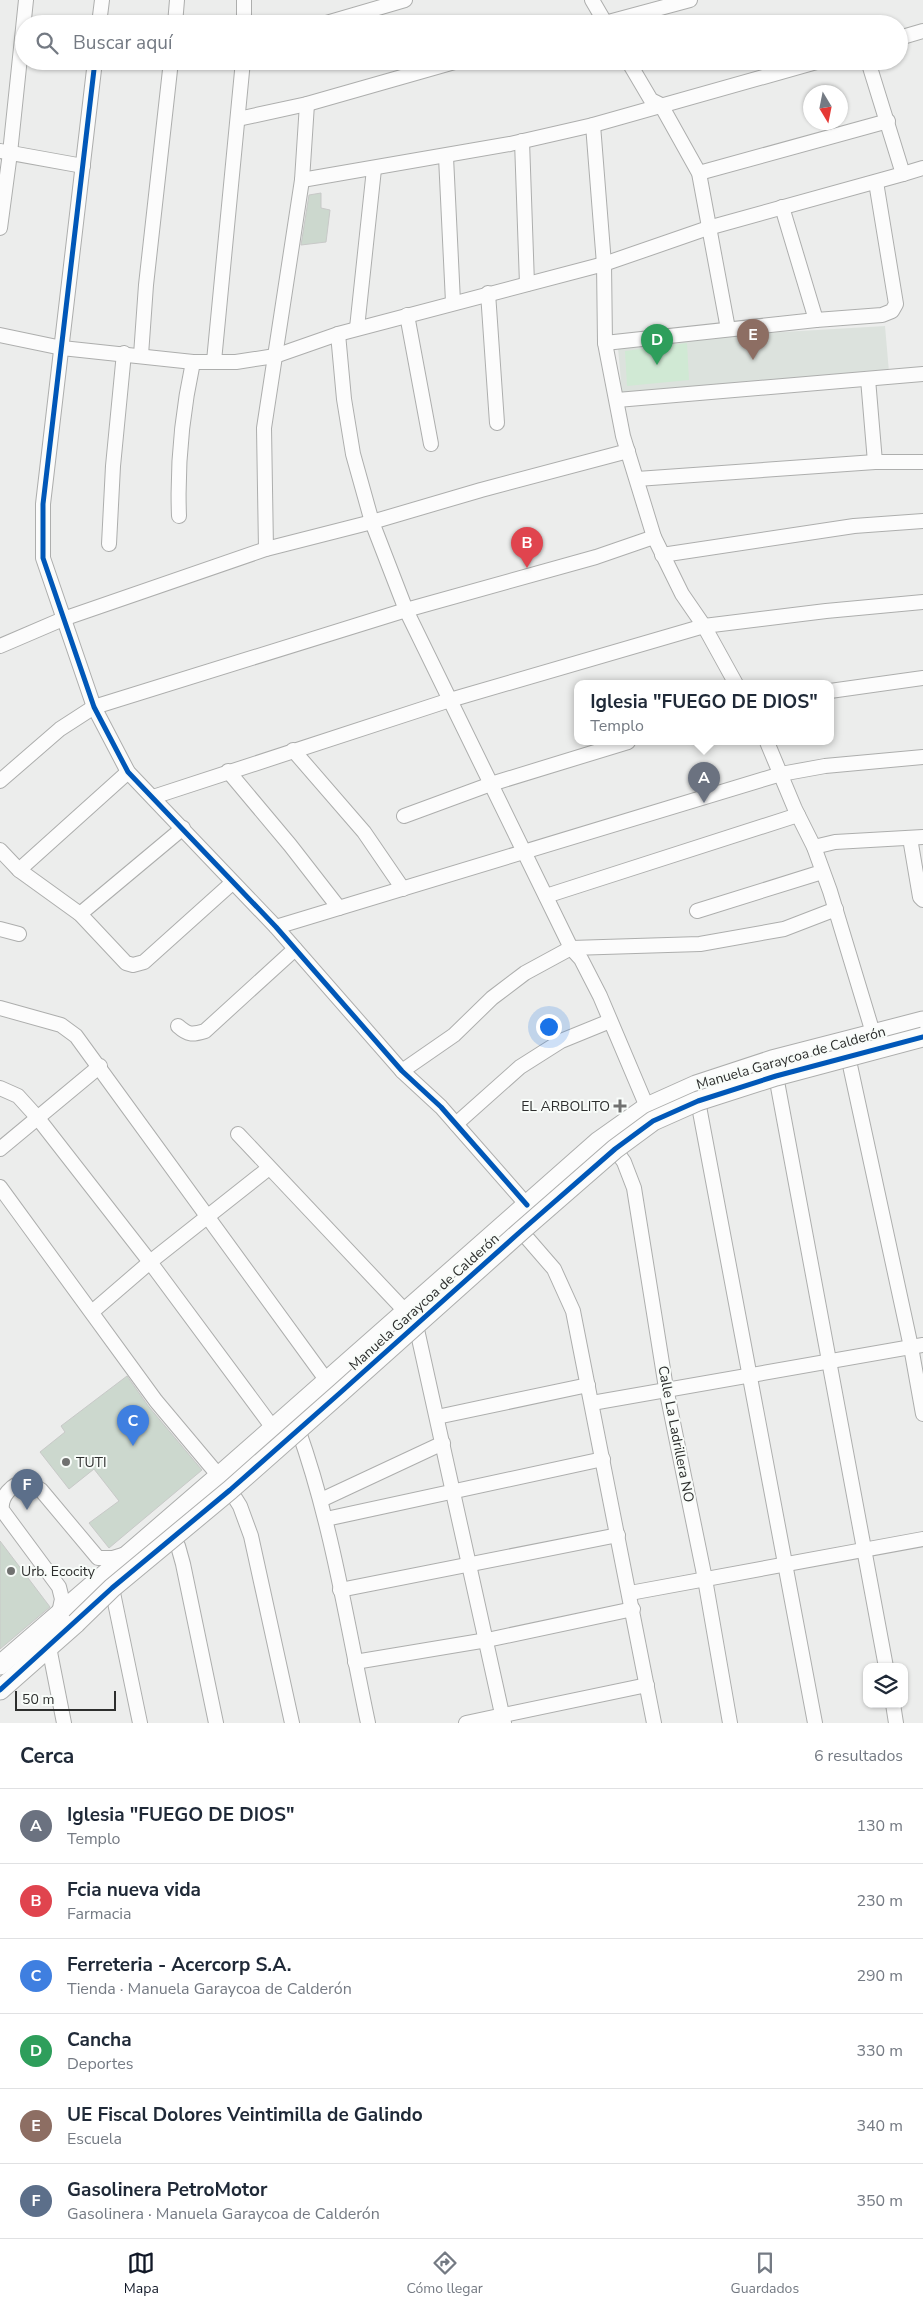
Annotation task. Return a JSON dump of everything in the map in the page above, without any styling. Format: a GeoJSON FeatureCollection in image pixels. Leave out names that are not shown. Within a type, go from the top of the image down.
{"type":"FeatureCollection","features":[{"type":"Feature","properties":{"kind":"street"},"geometry":{"type":"LineString","coordinates":[[24,15],[26,0]]}},
{"type":"Feature","properties":{"kind":"street"},"geometry":{"type":"LineString","coordinates":[[100,15],[102,0]]}},
{"type":"Feature","properties":{"kind":"street"},"geometry":{"type":"LineString","coordinates":[[176,15],[177,0]]}},
{"type":"Feature","properties":{"kind":"street"},"geometry":{"type":"LineString","coordinates":[[244,0],[244,15]]}},
{"type":"Feature","properties":{"kind":"street"},"geometry":{"type":"LineString","coordinates":[[354,15],[405,0]]}},
{"type":"Feature","properties":{"kind":"street"},"geometry":{"type":"LineString","coordinates":[[592,0],[600,15]]}},
{"type":"Feature","properties":{"kind":"street"},"geometry":{"type":"LineString","coordinates":[[632,15],[682,1]]}},
{"type":"Feature","properties":{"kind":"street"},"geometry":{"type":"LineString","coordinates":[[908,35],[923,31]]}},
{"type":"Feature","properties":{"kind":"street"},"geometry":{"type":"LineString","coordinates":[[0,228],[5,152],[16,70]]}},
{"type":"Feature","properties":{"kind":"street"},"geometry":{"type":"LineString","coordinates":[[94,70],[43,504],[42,532],[44,558],[94,707],[128,772],[184,828],[232,883],[276,927],[402,1071],[441,1107],[527,1205]]}},
{"type":"Feature","properties":{"kind":"street"},"geometry":{"type":"LineString","coordinates":[[141,355],[146,285],[170,70]]}},
{"type":"Feature","properties":{"kind":"street"},"geometry":{"type":"LineString","coordinates":[[214,361],[242,70]]}},
{"type":"Feature","properties":{"kind":"street"},"geometry":{"type":"LineString","coordinates":[[238,119],[307,104],[426,70]]}},
{"type":"Feature","properties":{"kind":"street"},"geometry":{"type":"LineString","coordinates":[[633,70],[651,100],[661,105],[699,173],[728,328]]}},
{"type":"Feature","properties":{"kind":"street"},"geometry":{"type":"LineString","coordinates":[[302,180],[446,157],[594,125],[787,70]]}},
{"type":"Feature","properties":{"kind":"street"},"geometry":{"type":"LineString","coordinates":[[871,70],[903,174]]}},
{"type":"Feature","properties":{"kind":"street"},"geometry":{"type":"LineString","coordinates":[[266,549],[264,428],[302,180],[307,104]]}},
{"type":"Feature","properties":{"kind":"street"},"geometry":{"type":"LineString","coordinates":[[699,173],[888,121]]}},
{"type":"Feature","properties":{"kind":"street"},"geometry":{"type":"LineString","coordinates":[[594,125],[604,264],[605,343],[623,436],[654,537],[662,555],[682,594],[704,626],[734,680]]}},
{"type":"Feature","properties":{"kind":"street"},"geometry":{"type":"LineString","coordinates":[[522,141],[527,284]]}},
{"type":"Feature","properties":{"kind":"street"},"geometry":{"type":"LineString","coordinates":[[5,152],[83,166]]}},
{"type":"Feature","properties":{"kind":"street"},"geometry":{"type":"LineString","coordinates":[[446,157],[453,302]]}},
{"type":"Feature","properties":{"kind":"street"},"geometry":{"type":"LineString","coordinates":[[0,335],[62,348],[124,353],[193,362],[236,362],[275,356],[357,328],[604,264],[708,228],[923,168]]}},
{"type":"Feature","properties":{"kind":"street"},"geometry":{"type":"LineString","coordinates":[[357,328],[374,169]]}},
{"type":"Feature","properties":{"kind":"street"},"geometry":{"type":"LineString","coordinates":[[605,343],[728,328],[882,315],[892,311],[896,304],[876,182]]}},
{"type":"Feature","properties":{"kind":"street"},"geometry":{"type":"LineString","coordinates":[[782,207],[816,320]]}},
{"type":"Feature","properties":{"kind":"street"},"geometry":{"type":"LineString","coordinates":[[488,293],[497,423]]}},
{"type":"Feature","properties":{"kind":"street"},"geometry":{"type":"LineString","coordinates":[[407,314],[431,444]]}},
{"type":"Feature","properties":{"kind":"street"},"geometry":{"type":"LineString","coordinates":[[338,334],[344,399],[353,454],[372,522],[406,610],[571,948],[581,959],[600,996],[646,1107]]}},
{"type":"Feature","properties":{"kind":"street"},"geometry":{"type":"LineString","coordinates":[[109,544],[113,466],[124,353]]}},
{"type":"Feature","properties":{"kind":"street"},"geometry":{"type":"LineString","coordinates":[[179,516],[178,484],[184,402],[193,362]]}},
{"type":"Feature","properties":{"kind":"street"},"geometry":{"type":"LineString","coordinates":[[617,400],[923,374]]}},
{"type":"Feature","properties":{"kind":"street"},"geometry":{"type":"LineString","coordinates":[[868,379],[875,462]]}},
{"type":"Feature","properties":{"kind":"street"},"geometry":{"type":"LineString","coordinates":[[0,646],[63,619],[266,549],[372,522],[480,490],[628,451]]}},
{"type":"Feature","properties":{"kind":"street"},"geometry":{"type":"LineString","coordinates":[[637,478],[875,462],[923,462]]}},
{"type":"Feature","properties":{"kind":"street"},"geometry":{"type":"LineString","coordinates":[[662,555],[854,526],[923,521]]}},
{"type":"Feature","properties":{"kind":"street"},"geometry":{"type":"LineString","coordinates":[[0,780],[60,729],[94,707],[406,610],[596,557],[654,537]]}},
{"type":"Feature","properties":{"kind":"street"},"geometry":{"type":"LineString","coordinates":[[153,797],[450,700],[704,626],[826,611],[923,602]]}},
{"type":"Feature","properties":{"kind":"street"},"geometry":{"type":"LineString","coordinates":[[834,690],[923,678]]}},
{"type":"Feature","properties":{"kind":"street"},"geometry":{"type":"LineString","coordinates":[[404,816],[492,784],[618,745]]}},
{"type":"Feature","properties":{"kind":"street"},"geometry":{"type":"LineString","coordinates":[[768,745],[798,815],[814,847],[837,912],[873,1033]]}},
{"type":"Feature","properties":{"kind":"street"},"geometry":{"type":"LineString","coordinates":[[293,750],[364,832],[403,889]]}},
{"type":"Feature","properties":{"kind":"street"},"geometry":{"type":"LineString","coordinates":[[276,927],[781,774],[825,766],[923,757]]}},
{"type":"Feature","properties":{"kind":"street"},"geometry":{"type":"LineString","coordinates":[[228,771],[290,845],[339,908]]}},
{"type":"Feature","properties":{"kind":"street"},"geometry":{"type":"LineString","coordinates":[[20,870],[128,772]]}},
{"type":"Feature","properties":{"kind":"street"},"geometry":{"type":"LineString","coordinates":[[546,896],[798,815]]}},
{"type":"Feature","properties":{"kind":"street"},"geometry":{"type":"LineString","coordinates":[[80,914],[184,828]]}},
{"type":"Feature","properties":{"kind":"street"},"geometry":{"type":"LineString","coordinates":[[814,847],[835,842],[917,837],[920,897],[923,900]]}},
{"type":"Feature","properties":{"kind":"street"},"geometry":{"type":"LineString","coordinates":[[0,850],[20,870],[80,914],[126,963],[139,964],[144,962],[232,883]]}},
{"type":"Feature","properties":{"kind":"street"},"geometry":{"type":"LineString","coordinates":[[697,911],[822,872]]}},
{"type":"Feature","properties":{"kind":"street"},"geometry":{"type":"LineString","coordinates":[[402,1071],[454,1035],[492,998],[525,973],[571,948],[700,944],[784,928],[837,912]]}},
{"type":"Feature","properties":{"kind":"street"},"geometry":{"type":"LineString","coordinates":[[0,929],[19,934]]}},
{"type":"Feature","properties":{"kind":"street"},"geometry":{"type":"LineString","coordinates":[[178,1026],[187,1034],[193,1035],[205,1031],[295,949]]}},
{"type":"Feature","properties":{"kind":"street"},"geometry":{"type":"LineString","coordinates":[[0,1008],[60,1025],[76,1036],[100,1066],[327,1381]]}},
{"type":"Feature","properties":{"kind":"street"},"geometry":{"type":"LineString","coordinates":[[456,1124],[520,1067],[561,1041],[610,1021]]}},
{"type":"Feature","properties":{"kind":"street","name":"Manuela Garaycoa de Calderón"},"geometry":{"type":"LineString","coordinates":[[0,1690],[76,1623],[165,1533],[225,1483],[298,1429],[527,1205],[600,1141],[646,1107],[721,1077],[873,1033],[923,1021]]}},
{"type":"Feature","properties":{"kind":"street","name":"Manuela Garaycoa de Calderón"},"geometry":{"type":"LineString","coordinates":[[225,1483],[273,1428],[327,1381],[411,1319],[521,1231],[615,1149],[653,1121],[698,1102],[776,1076],[923,1037]]}},
{"type":"Feature","properties":{"kind":"street"},"geometry":{"type":"LineString","coordinates":[[848,1056],[917,1346],[923,1414]]}},
{"type":"Feature","properties":{"kind":"street"},"geometry":{"type":"LineString","coordinates":[[0,1149],[100,1066]]}},
{"type":"Feature","properties":{"kind":"street"},"geometry":{"type":"LineString","coordinates":[[776,1076],[885,1663]]}},
{"type":"Feature","properties":{"kind":"street"},"geometry":{"type":"LineString","coordinates":[[0,1088],[18,1096],[37,1117],[150,1262],[273,1428]]}},
{"type":"Feature","properties":{"kind":"street"},"geometry":{"type":"LineString","coordinates":[[698,1102],[751,1374],[815,1723]]}},
{"type":"Feature","properties":{"kind":"street"},"geometry":{"type":"LineString","coordinates":[[238,1134],[411,1319],[437,1417],[471,1566],[503,1720]]}},
{"type":"Feature","properties":{"kind":"street","name":"Calle La Ladrillera NO"},"geometry":{"type":"LineString","coordinates":[[615,1149],[624,1162],[634,1188],[666,1388],[705,1579],[730,1723]]}},
{"type":"Feature","properties":{"kind":"street"},"geometry":{"type":"LineString","coordinates":[[92,1312],[150,1262],[269,1168]]}},
{"type":"Feature","properties":{"kind":"street"},"geometry":{"type":"LineString","coordinates":[[0,1187],[156,1401],[225,1483],[240,1506],[251,1536],[292,1723]]}},
{"type":"Feature","properties":{"kind":"street"},"geometry":{"type":"LineString","coordinates":[[521,1231],[554,1269],[573,1311],[630,1593],[654,1723]]}},
{"type":"Feature","properties":{"kind":"street"},"geometry":{"type":"LineString","coordinates":[[592,1403],[666,1388],[917,1346]]}},
{"type":"Feature","properties":{"kind":"street"},"geometry":{"type":"LineString","coordinates":[[437,1417],[588,1385]]}},
{"type":"Feature","properties":{"kind":"street"},"geometry":{"type":"LineString","coordinates":[[298,1429],[326,1519],[368,1723]]}},
{"type":"Feature","properties":{"kind":"street"},"geometry":{"type":"LineString","coordinates":[[321,1500],[442,1442]]}},
{"type":"Feature","properties":{"kind":"street"},"geometry":{"type":"LineString","coordinates":[[326,1519],[454,1493],[603,1459]]}},
{"type":"Feature","properties":{"kind":"street"},"geometry":{"type":"LineString","coordinates":[[59,1613],[62,1598],[59,1587],[2,1510],[3,1498],[13,1488],[26,1482],[41,1490],[98,1558],[113,1558],[127,1554]]}},
{"type":"Feature","properties":{"kind":"street"},"geometry":{"type":"LineString","coordinates":[[165,1533],[178,1546],[184,1564],[216,1723]]}},
{"type":"Feature","properties":{"kind":"street","name":"Manuela Garaycoa de Calderón"},"geometry":{"type":"LineString","coordinates":[[0,1665],[127,1554],[165,1533]]}},
{"type":"Feature","properties":{"kind":"street"},"geometry":{"type":"LineString","coordinates":[[340,1590],[471,1566],[618,1535]]}},
{"type":"Feature","properties":{"kind":"street"},"geometry":{"type":"LineString","coordinates":[[630,1593],[923,1539]]}},
{"type":"Feature","properties":{"kind":"street"},"geometry":{"type":"LineString","coordinates":[[112,1588],[140,1723]]}},
{"type":"Feature","properties":{"kind":"street"},"geometry":{"type":"LineString","coordinates":[[355,1662],[487,1640],[632,1609]]}},
{"type":"Feature","properties":{"kind":"street"},"geometry":{"type":"LineString","coordinates":[[49,1647],[64,1723]]}},
{"type":"Feature","properties":{"kind":"street"},"geometry":{"type":"LineString","coordinates":[[466,1723],[503,1720],[647,1686]]}},
{"type":"Feature","properties":{"kind":"street"},"geometry":{"type":"LineString","coordinates":[[894,1708],[896,1723]]}},
{"type":"Feature","properties":{"kind":"shaded area"},"geometry":{"type":"Polygon","coordinates":[[[885,326],[889,372],[622,393],[618,348],[716,336],[885,326]]]}},
{"type":"Feature","properties":{"kind":"green space"},"geometry":{"type":"Polygon","coordinates":[[[687,343],[689,380],[627,386],[625,351],[687,343]]]}},
{"type":"Feature","properties":{"kind":"building"},"geometry":{"type":"Polygon","coordinates":[[[321,193],[321,208],[330,210],[326,242],[301,245],[309,195],[321,193]]]}},
{"type":"Feature","properties":{"kind":"building"},"geometry":{"type":"Polygon","coordinates":[[[127,1376],[149,1407],[202,1470],[109,1548],[89,1523],[119,1501],[94,1469],[69,1489],[40,1452],[65,1432],[61,1426],[127,1376]]]}},
{"type":"Feature","properties":{"kind":"building","name":"Urb. Ecocity"},"geometry":{"type":"Polygon","coordinates":[[[0,1541],[50,1607],[0,1649],[0,1541]]]}},
{"type":"Feature","properties":{"kind":"cycle path"},"geometry":{"type":"LineString","coordinates":[[94,70],[43,504],[43,558],[94,707],[128,772],[276,927],[402,1071],[441,1107],[527,1205]]}},
{"type":"Feature","properties":{"kind":"cycle path"},"geometry":{"type":"LineString","coordinates":[[0,1690],[112,1588],[230,1490],[615,1149],[653,1121],[698,1101],[776,1076],[923,1037]]}},
{"type":"Feature","properties":{"kind":"place","name":"UE Fiscal Dolores Veintimilla de Galindo"},"geometry":{"type":"Point","coordinates":[753,360]}},
{"type":"Feature","properties":{"kind":"place","name":"Cancha"},"geometry":{"type":"Point","coordinates":[657,365]}},
{"type":"Feature","properties":{"kind":"place","name":"Fcia nueva vida"},"geometry":{"type":"Point","coordinates":[527,568]}},
{"type":"Feature","properties":{"kind":"place","name":"Iglesia \"FUEGO DE DIOS\""},"geometry":{"type":"Point","coordinates":[704,803]}},
{"type":"Feature","properties":{"kind":"place","name":"EL ARBOLITO"},"geometry":{"type":"Point","coordinates":[620,1106]}},
{"type":"Feature","properties":{"kind":"place","name":"Ferreteria - Acercorp S.A."},"geometry":{"type":"Point","coordinates":[133,1446]}},
{"type":"Feature","properties":{"kind":"place","name":"TUTI"},"geometry":{"type":"Point","coordinates":[66,1462]}},
{"type":"Feature","properties":{"kind":"place","name":"Gasolinera PetroMotor"},"geometry":{"type":"Point","coordinates":[27,1510]}},
{"type":"Feature","properties":{"kind":"place","name":"Urb. Ecocity"},"geometry":{"type":"Point","coordinates":[11,1571]}}]}
